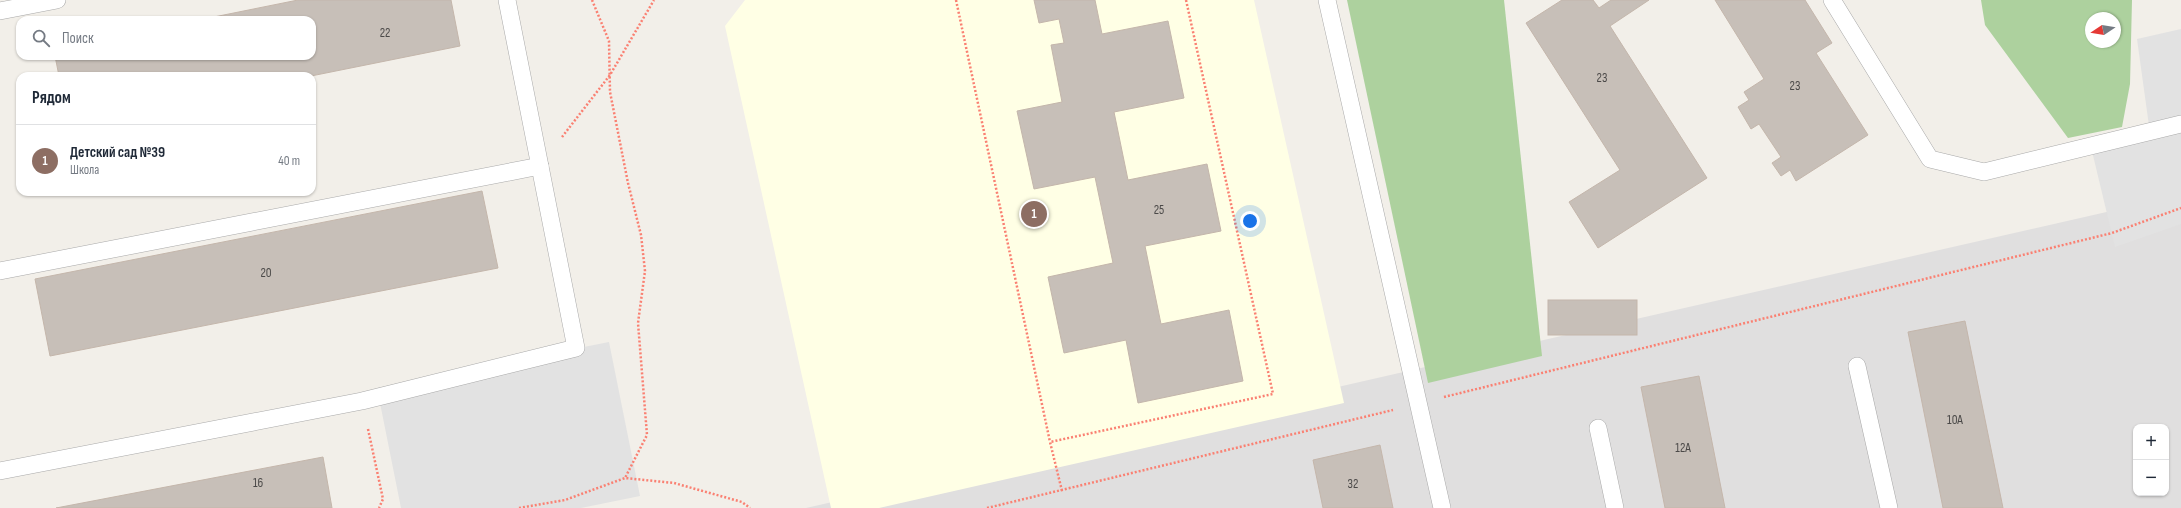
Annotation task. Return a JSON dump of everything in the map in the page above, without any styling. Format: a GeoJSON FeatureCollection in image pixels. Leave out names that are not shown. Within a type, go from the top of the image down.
{"type":"FeatureCollection","features":[{"type":"Feature","properties":{"kind":"lane"},"geometry":{"type":"LineString","coordinates":[[0,11],[57,0]]}},
{"type":"Feature","properties":{"kind":"lane"},"geometry":{"type":"LineString","coordinates":[[0,472],[362,400],[576,348],[507,0]]}},
{"type":"Feature","properties":{"kind":"lane"},"geometry":{"type":"LineString","coordinates":[[1327,0],[1442,508]]}},
{"type":"Feature","properties":{"kind":"lane"},"geometry":{"type":"LineString","coordinates":[[1832,0],[1930,160],[1984,172],[2181,124]]}},
{"type":"Feature","properties":{"kind":"lane"},"geometry":{"type":"LineString","coordinates":[[0,271],[540,166]]}},
{"type":"Feature","properties":{"kind":"lane"},"geometry":{"type":"LineString","coordinates":[[1857,366],[1889,508]]}},
{"type":"Feature","properties":{"kind":"lane"},"geometry":{"type":"LineString","coordinates":[[1598,428],[1616,508]]}},
{"type":"Feature","properties":{"kind":"path"},"geometry":{"type":"LineString","coordinates":[[592,0],[609,41],[610,92],[628,183],[641,235],[645,271],[638,324],[647,435],[625,478]]}},
{"type":"Feature","properties":{"kind":"path"},"geometry":{"type":"LineString","coordinates":[[540,166],[610,75],[654,0]]}},
{"type":"Feature","properties":{"kind":"path"},"geometry":{"type":"LineString","coordinates":[[956,0],[1050,442],[1062,491]]}},
{"type":"Feature","properties":{"kind":"path"},"geometry":{"type":"LineString","coordinates":[[1050,442],[1273,394],[1186,0]]}},
{"type":"Feature","properties":{"kind":"path"},"geometry":{"type":"LineString","coordinates":[[987,508],[1418,404],[2112,232],[2181,208]]}},
{"type":"Feature","properties":{"kind":"path"},"geometry":{"type":"LineString","coordinates":[[362,400],[383,499],[379,508]]}},
{"type":"Feature","properties":{"kind":"path"},"geometry":{"type":"LineString","coordinates":[[519,508],[564,500],[625,478],[674,483],[742,502],[750,508]]}},
{"type":"Feature","properties":{"kind":"shaded area"},"geometry":{"type":"Polygon","coordinates":[[[745,0],[1254,0],[1344,403],[879,508],[831,508],[725,26],[745,0]]]}},
{"type":"Feature","properties":{"kind":"shaded area"},"geometry":{"type":"Polygon","coordinates":[[[2181,29],[2181,224],[2115,247],[2091,147],[2150,133],[2137,39],[2181,29]]]}},
{"type":"Feature","properties":{"kind":"shaded area"},"geometry":{"type":"Polygon","coordinates":[[[2181,195],[2181,508],[806,508],[2181,195]]]}},
{"type":"Feature","properties":{"kind":"shaded area"},"geometry":{"type":"Polygon","coordinates":[[[609,342],[640,496],[581,508],[401,508],[377,388],[609,342]]]}},
{"type":"Feature","properties":{"kind":"green space"},"geometry":{"type":"Polygon","coordinates":[[[1347,0],[1504,0],[1542,356],[1428,383],[1347,0]]]}},
{"type":"Feature","properties":{"kind":"green space"},"geometry":{"type":"Polygon","coordinates":[[[1981,0],[2132,0],[2130,84],[2122,127],[2068,138],[1985,25],[1981,0]]]}},
{"type":"Feature","properties":{"kind":"building"},"geometry":{"type":"Polygon","coordinates":[[[298,0],[451,0],[460,46],[316,75],[316,72],[58,72],[56,60],[316,60],[316,16],[219,16],[298,0]]]}},
{"type":"Feature","properties":{"kind":"building"},"geometry":{"type":"Polygon","coordinates":[[[1034,0],[1095,0],[1102,34],[1168,21],[1184,98],[1114,112],[1128,180],[1207,164],[1221,231],[1145,246],[1161,324],[1229,310],[1243,381],[1138,403],[1126,340],[1064,353],[1048,277],[1113,263],[1095,177],[1034,189],[1017,111],[1062,102],[1051,45],[1064,43],[1059,19],[1039,23],[1034,0]]]}},
{"type":"Feature","properties":{"kind":"building"},"geometry":{"type":"Polygon","coordinates":[[[1562,0],[1593,0],[1599,8],[1611,0],[1649,0],[1610,26],[1707,178],[1598,248],[1569,202],[1620,170],[1526,23],[1562,0]]]}},
{"type":"Feature","properties":{"kind":"building"},"geometry":{"type":"Polygon","coordinates":[[[1715,0],[1805,0],[1832,43],[1816,53],[1868,135],[1796,181],[1790,170],[1781,176],[1772,163],[1781,157],[1759,124],[1751,129],[1738,107],[1749,100],[1744,92],[1764,79],[1715,0]]]}},
{"type":"Feature","properties":{"kind":"building"},"geometry":{"type":"Polygon","coordinates":[[[482,191],[498,268],[50,356],[35,279],[482,191]]]}},
{"type":"Feature","properties":{"kind":"building"},"geometry":{"type":"Polygon","coordinates":[[[1548,300],[1637,300],[1637,335],[1548,335],[1548,300]]]}},
{"type":"Feature","properties":{"kind":"building"},"geometry":{"type":"Polygon","coordinates":[[[1965,321],[2003,508],[1943,508],[1908,332],[1965,321]]]}},
{"type":"Feature","properties":{"kind":"building"},"geometry":{"type":"Polygon","coordinates":[[[1699,376],[1725,508],[1665,508],[1641,387],[1699,376]]]}},
{"type":"Feature","properties":{"kind":"building"},"geometry":{"type":"Polygon","coordinates":[[[1380,445],[1393,508],[1323,508],[1313,460],[1380,445]]]}},
{"type":"Feature","properties":{"kind":"building"},"geometry":{"type":"Polygon","coordinates":[[[323,457],[332,508],[56,508],[323,457]]]}},
{"type":"Feature","properties":{"kind":"place","name":"Детский сад №39"},"geometry":{"type":"Point","coordinates":[1034,214]}}]}
